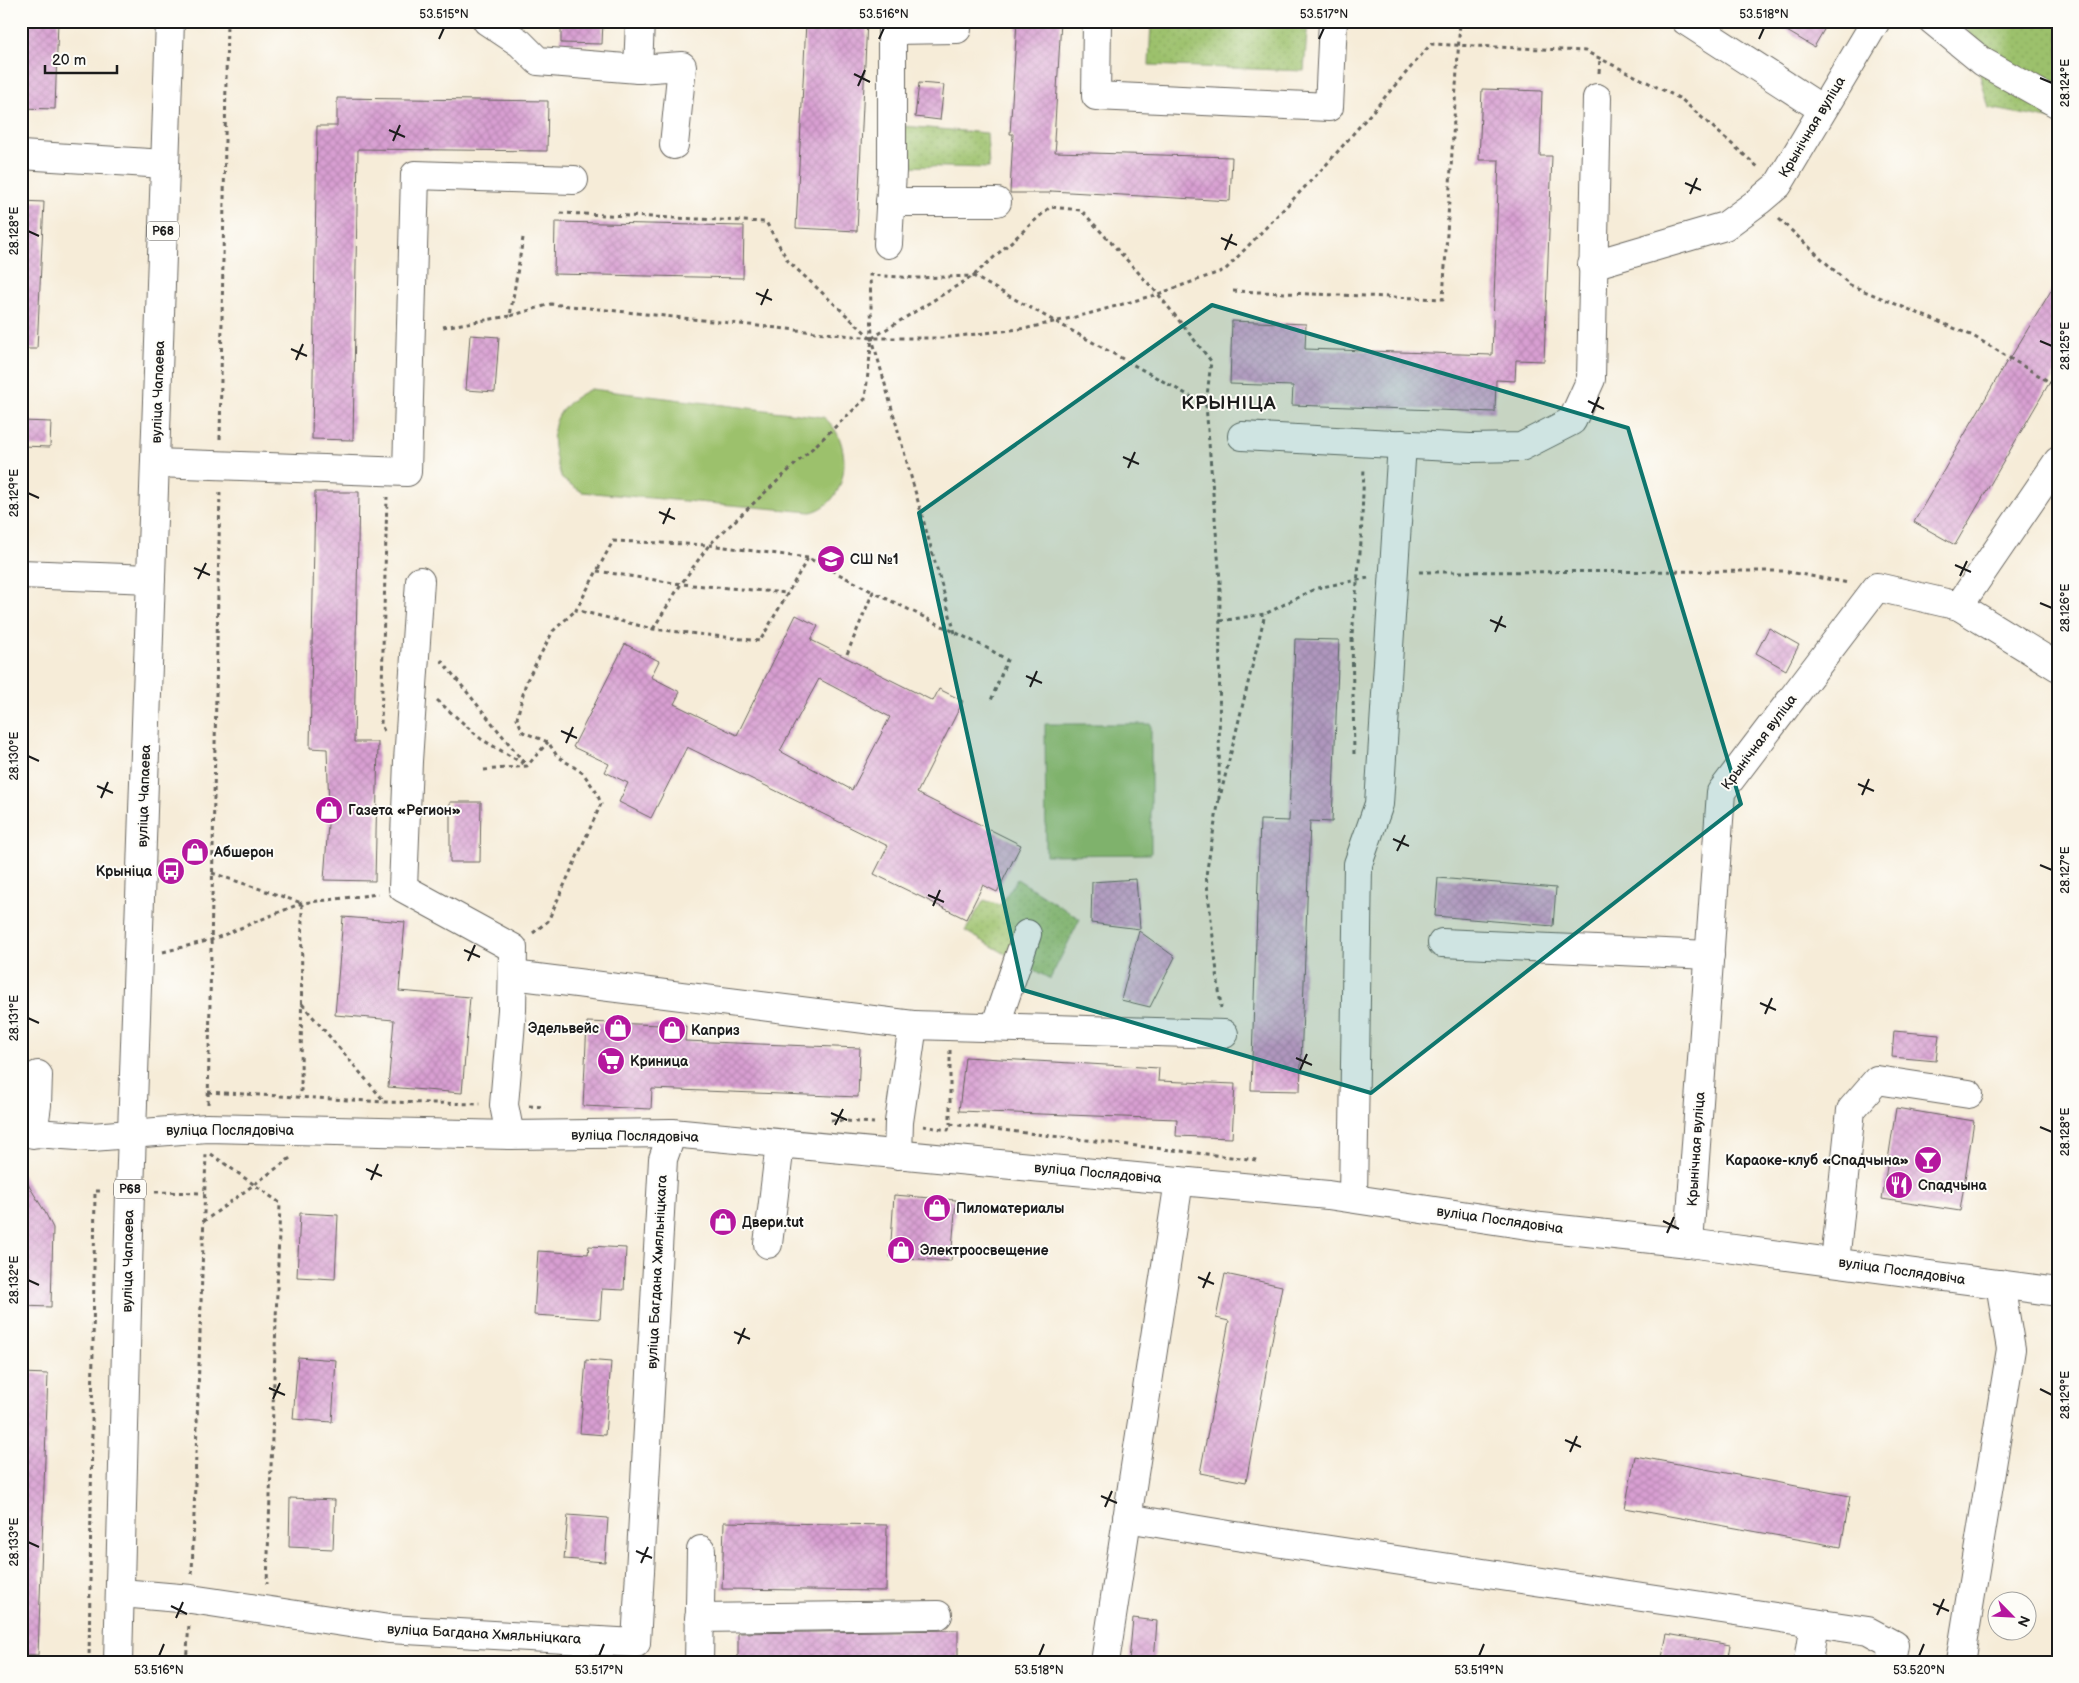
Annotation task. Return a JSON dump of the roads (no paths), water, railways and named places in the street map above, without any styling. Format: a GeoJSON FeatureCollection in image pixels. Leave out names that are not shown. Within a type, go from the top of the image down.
{"type":"FeatureCollection","features":[{"type":"Feature","properties":{"kind":"street","name":"вуліца Чапаева"},"geometry":{"type":"LineString","coordinates":[[118,1662],[129,1201],[133,1134],[170,21]]}},
{"type":"Feature","properties":{"kind":"street"},"geometry":{"type":"LineString","coordinates":[[487,21],[520,43],[538,61],[638,69],[682,66],[674,145]]}},
{"type":"Feature","properties":{"kind":"street"},"geometry":{"type":"LineString","coordinates":[[638,69],[640,21]]}},
{"type":"Feature","properties":{"kind":"street"},"geometry":{"type":"LineString","coordinates":[[1097,21],[1096,96],[1329,107],[1333,21]]}},
{"type":"Feature","properties":{"kind":"street"},"geometry":{"type":"LineString","coordinates":[[1686,21],[1822,109]]}},
{"type":"Feature","properties":{"kind":"street","name":"Крынічная вуліца"},"geometry":{"type":"LineString","coordinates":[[1592,265],[1724,226],[1778,185],[1876,21]]}},
{"type":"Feature","properties":{"kind":"street"},"geometry":{"type":"LineString","coordinates":[[1933,21],[1982,62],[2058,104]]}},
{"type":"Feature","properties":{"kind":"street"},"geometry":{"type":"LineString","coordinates":[[888,244],[893,26],[957,29]]}},
{"type":"Feature","properties":{"kind":"street"},"geometry":{"type":"LineString","coordinates":[[1242,436],[1470,448],[1521,447],[1572,421],[1591,379],[1592,265],[1598,98]]}},
{"type":"Feature","properties":{"kind":"street"},"geometry":{"type":"LineString","coordinates":[[21,155],[166,164]]}},
{"type":"Feature","properties":{"kind":"street"},"geometry":{"type":"LineString","coordinates":[[155,463],[407,472],[414,175],[574,180]]}},
{"type":"Feature","properties":{"kind":"street"},"geometry":{"type":"LineString","coordinates":[[890,202],[997,202]]}},
{"type":"Feature","properties":{"kind":"street"},"geometry":{"type":"LineString","coordinates":[[1353,1198],[1358,864],[1379,804],[1402,444]]}},
{"type":"Feature","properties":{"kind":"street"},"geometry":{"type":"LineString","coordinates":[[2058,461],[1959,606],[2058,667]]}},
{"type":"Feature","properties":{"kind":"street"},"geometry":{"type":"LineString","coordinates":[[21,574],[151,579]]}},
{"type":"Feature","properties":{"kind":"street"},"geometry":{"type":"LineString","coordinates":[[420,581],[408,761],[403,888],[513,948],[512,1010],[504,1104],[510,1135]]}},
{"type":"Feature","properties":{"kind":"street","name":"Крынічная вуліца"},"geometry":{"type":"LineString","coordinates":[[1689,1243],[1721,792],[1877,588],[1959,606]]}},
{"type":"Feature","properties":{"kind":"street"},"geometry":{"type":"LineString","coordinates":[[995,1028],[1027,934]]}},
{"type":"Feature","properties":{"kind":"street"},"geometry":{"type":"LineString","coordinates":[[1442,942],[1710,955]]}},
{"type":"Feature","properties":{"kind":"street"},"geometry":{"type":"LineString","coordinates":[[513,975],[913,1025],[1224,1034]]}},
{"type":"Feature","properties":{"kind":"street"},"geometry":{"type":"LineString","coordinates":[[898,1155],[899,1122],[913,1025]]}},
{"type":"Feature","properties":{"kind":"street"},"geometry":{"type":"LineString","coordinates":[[27,1133],[37,1104],[38,1075]]}},
{"type":"Feature","properties":{"kind":"street"},"geometry":{"type":"LineString","coordinates":[[1835,1262],[1851,1110],[1877,1080],[1969,1094]]}},
{"type":"Feature","properties":{"kind":"street","name":"вуліца Послядовіча"},"geometry":{"type":"LineString","coordinates":[[27,1133],[92,1137],[207,1128],[510,1135],[672,1133],[1353,1198],[1541,1227],[1689,1243],[2058,1292]]}},
{"type":"Feature","properties":{"kind":"street","name":"вуліца Багдана Хмяльніцкага"},"geometry":{"type":"LineString","coordinates":[[121,1594],[191,1600],[389,1629],[636,1643],[663,1159],[672,1133]]}},
{"type":"Feature","properties":{"kind":"street"},"geometry":{"type":"LineString","coordinates":[[768,1244],[780,1144]]}},
{"type":"Feature","properties":{"kind":"street"},"geometry":{"type":"LineString","coordinates":[[1105,1662],[1179,1181]]}},
{"type":"Feature","properties":{"kind":"street"},"geometry":{"type":"LineString","coordinates":[[1960,1662],[2011,1349],[2000,1284]]}},
{"type":"Feature","properties":{"kind":"street"},"geometry":{"type":"LineString","coordinates":[[1127,1518],[1868,1631],[1894,1645],[1891,1662]]}},
{"type":"Feature","properties":{"kind":"street"},"geometry":{"type":"LineString","coordinates":[[698,1662],[700,1550]]}},
{"type":"Feature","properties":{"kind":"street"},"geometry":{"type":"LineString","coordinates":[[699,1618],[938,1615]]}},
{"type":"Feature","properties":{"kind":"street"},"geometry":{"type":"LineString","coordinates":[[1808,1662],[1814,1623]]}},
{"type":"Feature","properties":{"kind":"place","name":"СШ №1"},"geometry":{"type":"Point","coordinates":[831,559]}},
{"type":"Feature","properties":{"kind":"place","name":"Газета «Регион»"},"geometry":{"type":"Point","coordinates":[329,810]}},
{"type":"Feature","properties":{"kind":"place","name":"Абшерон"},"geometry":{"type":"Point","coordinates":[195,852]}},
{"type":"Feature","properties":{"kind":"place","name":"Крыніца"},"geometry":{"type":"Point","coordinates":[171,871]}},
{"type":"Feature","properties":{"kind":"place","name":"Эдельвейс"},"geometry":{"type":"Point","coordinates":[618,1028]}},
{"type":"Feature","properties":{"kind":"place","name":"Каприз"},"geometry":{"type":"Point","coordinates":[672,1030]}},
{"type":"Feature","properties":{"kind":"place","name":"Криница"},"geometry":{"type":"Point","coordinates":[611,1061]}},
{"type":"Feature","properties":{"kind":"place","name":"Караоке-клуб «Спадчына»"},"geometry":{"type":"Point","coordinates":[1928,1160]}},
{"type":"Feature","properties":{"kind":"place","name":"Спадчына"},"geometry":{"type":"Point","coordinates":[1899,1185]}},
{"type":"Feature","properties":{"kind":"place","name":"Пиломатериалы"},"geometry":{"type":"Point","coordinates":[937,1208]}},
{"type":"Feature","properties":{"kind":"place","name":"Двери.tut"},"geometry":{"type":"Point","coordinates":[723,1222]}},
{"type":"Feature","properties":{"kind":"place","name":"Электроосвещение"},"geometry":{"type":"Point","coordinates":[901,1250]}},
{"type":"Feature","properties":{"kind":"district","name":"КРЫНІЦА"},"geometry":{"type":"Point","coordinates":[1229,403]}}]}
